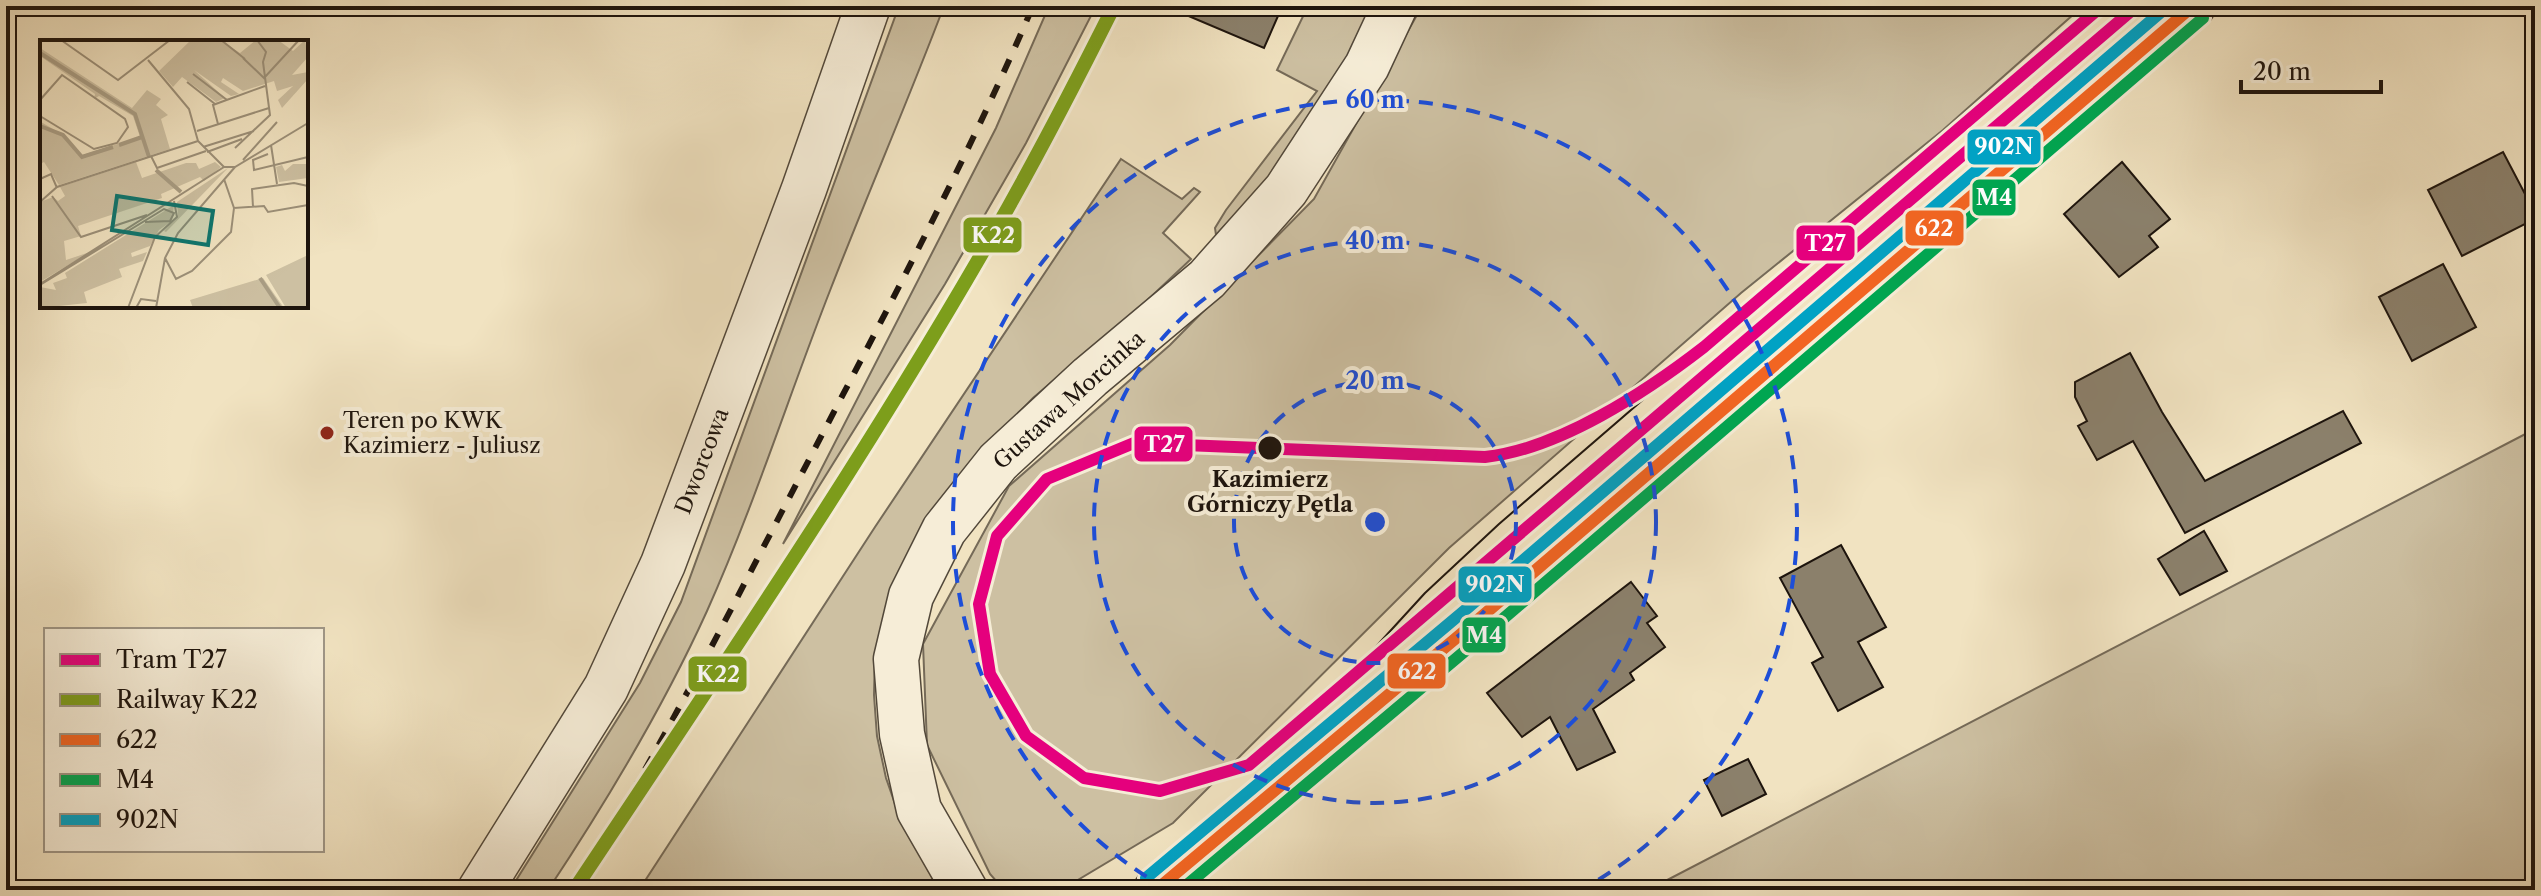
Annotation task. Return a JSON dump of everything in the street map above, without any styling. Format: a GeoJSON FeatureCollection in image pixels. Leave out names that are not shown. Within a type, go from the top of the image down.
{"type":"FeatureCollection","features":[{"type":"Feature","properties":{"kind":"street","name":"Dworcowa"},"geometry":{"type":"LineString","coordinates":[[480,890],[606,688],[663,564],[804,189],[868,6]]}},
{"type":"Feature","properties":{"kind":"street","name":"Gustawa Morcinka"},"geometry":{"type":"LineString","coordinates":[[965,890],[919,810],[902,734],[896,659],[911,596],[944,530],[998,462],[1090,377],[1207,279],[1286,190],[1367,66],[1395,6]]}},
{"type":"Feature","properties":{"kind":"street"},"geometry":{"type":"LineString","coordinates":[[1156,890],[1480,618],[1531,571],[2193,6]]}},
{"type":"Feature","properties":{"kind":"shaded area"},"geometry":{"type":"Polygon","coordinates":[[[899,6],[944,6],[707,611],[633,754],[548,890],[510,890],[640,683],[681,602],[899,6]]]}},
{"type":"Feature","properties":{"kind":"shaded area"},"geometry":{"type":"Polygon","coordinates":[[[1049,6],[1096,6],[1026,143],[945,284],[783,544],[996,128],[1049,6]]]}},
{"type":"Feature","properties":{"kind":"shaded area"},"geometry":{"type":"Polygon","coordinates":[[[1308,6],[1371,6],[1349,56],[1279,168],[1216,235],[1215,228],[1226,210],[1317,91],[1277,70],[1308,6]]]}},
{"type":"Feature","properties":{"kind":"shaded area"},"geometry":{"type":"Polygon","coordinates":[[[1422,6],[2083,6],[1943,130],[1741,293],[1449,548],[1173,823],[1061,890],[1004,890],[990,874],[927,745],[923,644],[1009,486],[1170,345],[1314,199],[1422,6]]]}},
{"type":"Feature","properties":{"kind":"shaded area"},"geometry":{"type":"Polygon","coordinates":[[[1121,159],[1182,199],[1194,188],[1200,192],[1163,233],[1191,259],[1138,309],[1033,398],[984,449],[875,652],[877,736],[886,778],[900,818],[939,890],[639,890],[875,527],[1121,159]]]}},
{"type":"Feature","properties":{"kind":"shaded area"},"geometry":{"type":"Polygon","coordinates":[[[2535,429],[2535,890],[1648,890],[2535,429]]]}},
{"type":"Feature","properties":{"kind":"building"},"geometry":{"type":"Polygon","coordinates":[[[1165,6],[1255,6],[1278,16],[1264,48],[1165,6]]]}},
{"type":"Feature","properties":{"kind":"building"},"geometry":{"type":"Polygon","coordinates":[[[2503,152],[2535,213],[2535,219],[2462,256],[2428,190],[2503,152]]]}},
{"type":"Feature","properties":{"kind":"building"},"geometry":{"type":"Polygon","coordinates":[[[2122,162],[2170,219],[2149,236],[2158,247],[2119,277],[2064,214],[2122,162]]]}},
{"type":"Feature","properties":{"kind":"building"},"geometry":{"type":"Polygon","coordinates":[[[2443,264],[2476,327],[2412,361],[2379,297],[2443,264]]]}},
{"type":"Feature","properties":{"kind":"building"},"geometry":{"type":"Polygon","coordinates":[[[2130,353],[2205,481],[2343,411],[2361,443],[2185,533],[2133,441],[2097,460],[2078,426],[2087,421],[2075,397],[2075,382],[2130,353]]]}},
{"type":"Feature","properties":{"kind":"building"},"geometry":{"type":"Polygon","coordinates":[[[2204,531],[2227,571],[2180,595],[2158,559],[2204,531]]]}},
{"type":"Feature","properties":{"kind":"building"},"geometry":{"type":"Polygon","coordinates":[[[1841,545],[1886,627],[1858,642],[1883,687],[1838,711],[1812,663],[1823,657],[1780,578],[1841,545]]]}},
{"type":"Feature","properties":{"kind":"building"},"geometry":{"type":"Polygon","coordinates":[[[1631,582],[1657,616],[1647,623],[1665,647],[1630,673],[1634,680],[1593,709],[1615,752],[1577,770],[1550,717],[1522,737],[1487,693],[1631,582]]]}},
{"type":"Feature","properties":{"kind":"building"},"geometry":{"type":"Polygon","coordinates":[[[1748,759],[1766,794],[1722,816],[1704,780],[1748,759]]]}},
{"type":"Feature","properties":{"kind":"tram line","name":"T27"},"geometry":{"type":"LineString","coordinates":[[2102,6],[1704,347],[1656,382],[1572,431],[1513,452],[1485,457],[1134,443],[1047,479],[997,536],[979,604],[990,674],[1026,736],[1084,778],[1160,791],[1249,765],[2137,6]]}},
{"type":"Feature","properties":{"kind":"tram line"},"geometry":{"type":"LineString","coordinates":[[1328,699],[1425,593],[1499,524],[1704,347]]}},
{"type":"Feature","properties":{"kind":"railway"},"geometry":{"type":"LineString","coordinates":[[574,890],[663,738],[861,360],[950,185],[1033,6]]}},
{"type":"Feature","properties":{"kind":"rail line","name":"K22"},"geometry":{"type":"LineString","coordinates":[[574,890],[788,567],[943,320],[1008,208],[1114,6]]}},
{"type":"Feature","properties":{"kind":"transit line","name":"902N"},"geometry":{"type":"LineString","coordinates":[[1146,878],[1470,606],[2168,6]]}},
{"type":"Feature","properties":{"kind":"transit line","name":"622"},"geometry":{"type":"LineString","coordinates":[[1156,890],[1480,618],[2193,6]]}},
{"type":"Feature","properties":{"kind":"transit line","name":"M4"},"geometry":{"type":"LineString","coordinates":[[1181,890],[1490,630],[2203,18]]}},
{"type":"Feature","properties":{"kind":"place","name":"Teren po KWK Kazimierz - Juliusz"},"geometry":{"type":"Point","coordinates":[327,433]}},
{"type":"Feature","properties":{"kind":"place","name":"Kazimierz Górniczy Pętla"},"geometry":{"type":"Point","coordinates":[1270,448]}}]}
